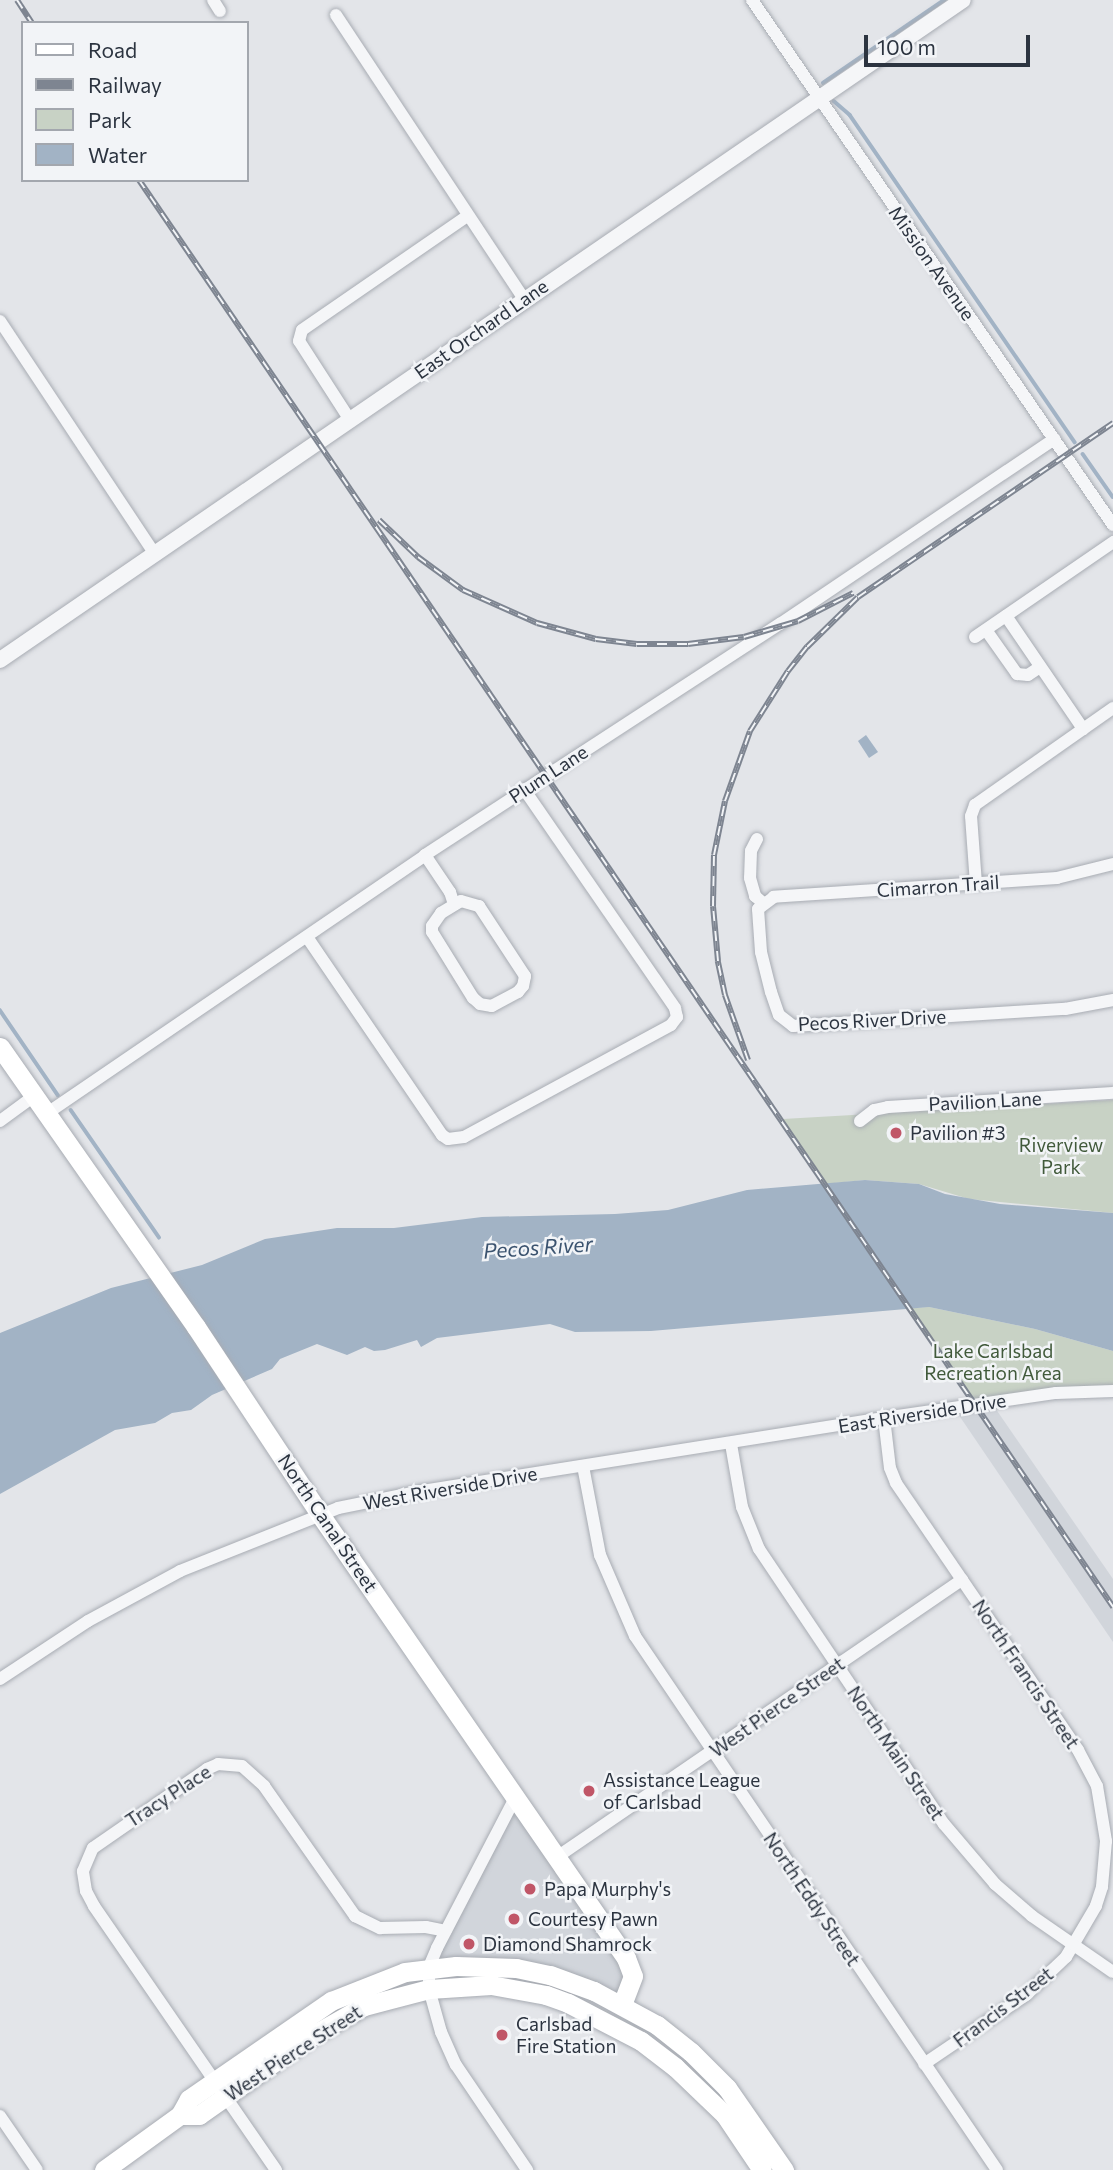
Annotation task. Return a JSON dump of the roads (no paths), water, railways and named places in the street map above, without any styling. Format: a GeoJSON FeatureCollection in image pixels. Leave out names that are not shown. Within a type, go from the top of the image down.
{"type":"FeatureCollection","features":[{"type":"Feature","properties":{"kind":"main road","name":"North Canal Street"},"geometry":{"type":"LineString","coordinates":[[0,1047],[147,1256],[309,1494],[319,1513],[631,1966],[631,1984],[622,2004]]}},
{"type":"Feature","properties":{"kind":"main road"},"geometry":{"type":"LineString","coordinates":[[429,1967],[487,1966],[533,1970],[565,1979],[622,2004],[657,2025],[704,2063],[727,2088],[784,2170]]}},
{"type":"Feature","properties":{"kind":"main road","name":"West Pierce Street"},"geometry":{"type":"LineString","coordinates":[[104,2170],[180,2115],[199,2115],[220,2088],[331,2001],[381,1979],[429,1967]]}},
{"type":"Feature","properties":{"kind":"main road"},"geometry":{"type":"LineString","coordinates":[[429,1989],[491,1985],[546,1996],[593,2014],[641,2041],[675,2067],[724,2115],[762,2170]]}},
{"type":"Feature","properties":{"kind":"main road","name":"West Pierce Street"},"geometry":{"type":"LineString","coordinates":[[220,2088],[341,2017],[389,1998],[429,1989]]}},
{"type":"Feature","properties":{"kind":"main road"},"geometry":{"type":"LineString","coordinates":[[622,2004],[625,2019],[641,2041]]}},
{"type":"Feature","properties":{"kind":"street","name":"Mission Avenue"},"geometry":{"type":"LineString","coordinates":[[752,0],[1113,525]]}},
{"type":"Feature","properties":{"kind":"street","name":"East Orchard Lane"},"geometry":{"type":"LineString","coordinates":[[0,660],[962,0]]}},
{"type":"Feature","properties":{"kind":"street"},"geometry":{"type":"LineString","coordinates":[[336,15],[524,299]]}},
{"type":"Feature","properties":{"kind":"street"},"geometry":{"type":"LineString","coordinates":[[350,420],[299,341],[302,330],[467,216]]}},
{"type":"Feature","properties":{"kind":"street"},"geometry":{"type":"LineString","coordinates":[[0,321],[155,554]]}},
{"type":"Feature","properties":{"kind":"street","name":"Plum Lane"},"geometry":{"type":"LineString","coordinates":[[46,1114],[524,789],[780,624],[1054,439]]}},
{"type":"Feature","properties":{"kind":"street"},"geometry":{"type":"LineString","coordinates":[[1040,667],[1028,675],[1017,674],[981,634],[1113,542]]}},
{"type":"Feature","properties":{"kind":"street"},"geometry":{"type":"LineString","coordinates":[[1006,616],[1083,729]]}},
{"type":"Feature","properties":{"kind":"street"},"geometry":{"type":"LineString","coordinates":[[976,884],[971,816],[975,805],[1113,708]]}},
{"type":"Feature","properties":{"kind":"street"},"geometry":{"type":"LineString","coordinates":[[307,937],[442,1135],[448,1139],[464,1137],[671,1025],[677,1017],[675,1008],[524,789]]}},
{"type":"Feature","properties":{"kind":"street","name":"Pecos River Drive"},"geometry":{"type":"LineString","coordinates":[[757,839],[751,852],[750,878],[755,896],[763,903],[758,909],[758,925],[771,992],[779,1015],[793,1026],[1065,1009],[1113,1000]]}},
{"type":"Feature","properties":{"kind":"street"},"geometry":{"type":"LineString","coordinates":[[425,856],[450,892],[454,904]]}},
{"type":"Feature","properties":{"kind":"street","name":"Cimarron Trail"},"geometry":{"type":"LineString","coordinates":[[763,903],[774,897],[788,895],[1057,878],[1113,864]]}},
{"type":"Feature","properties":{"kind":"street"},"geometry":{"type":"LineString","coordinates":[[467,901],[480,906],[523,970],[523,986],[500,1003],[485,1006],[473,998],[434,938],[432,926],[436,919],[454,904],[467,901]]}},
{"type":"Feature","properties":{"kind":"street","name":"Pavilion Lane"},"geometry":{"type":"LineString","coordinates":[[860,1121],[874,1110],[888,1107],[1113,1093]]}},
{"type":"Feature","properties":{"kind":"street"},"geometry":{"type":"LineString","coordinates":[[0,1121],[34,1097]]}},
{"type":"Feature","properties":{"kind":"street","name":"East Riverside Drive"},"geometry":{"type":"LineString","coordinates":[[731,1444],[1056,1393],[1113,1391]]}},
{"type":"Feature","properties":{"kind":"street","name":"North Francis Street"},"geometry":{"type":"LineString","coordinates":[[884,1418],[890,1468],[896,1483],[1078,1750],[1097,1786],[1105,1821],[1104,1871],[1096,1906],[1076,1944]]}},
{"type":"Feature","properties":{"kind":"street","name":"West Riverside Drive"},"geometry":{"type":"LineString","coordinates":[[0,1679],[88,1621],[170,1576],[319,1513],[377,1499],[731,1444]]}},
{"type":"Feature","properties":{"kind":"street","name":"North Main Street"},"geometry":{"type":"LineString","coordinates":[[731,1444],[743,1507],[759,1549],[971,1859],[1032,1916],[1113,1972]]}},
{"type":"Feature","properties":{"kind":"street","name":"North Eddy Street"},"geometry":{"type":"LineString","coordinates":[[583,1466],[594,1534],[615,1596],[644,1650],[997,2170]]}},
{"type":"Feature","properties":{"kind":"street","name":"West Pierce Street"},"geometry":{"type":"LineString","coordinates":[[557,1857],[962,1580]]}},
{"type":"Feature","properties":{"kind":"street","name":"Tracy Place"},"geometry":{"type":"LineString","coordinates":[[220,2088],[94,1906],[83,1880],[85,1863],[93,1847],[196,1774],[218,1764],[242,1766],[250,1770],[345,1905],[361,1921],[389,1929],[426,1927],[446,1931]]}},
{"type":"Feature","properties":{"kind":"street"},"geometry":{"type":"LineString","coordinates":[[515,1798],[429,1967],[429,1989],[441,2032],[456,2065],[527,2170]]}},
{"type":"Feature","properties":{"kind":"street","name":"Francis Street"},"geometry":{"type":"LineString","coordinates":[[925,2064],[1027,1995],[1050,1976],[1076,1944]]}},
{"type":"Feature","properties":{"kind":"street"},"geometry":{"type":"LineString","coordinates":[[220,2088],[276,2170]]}},
{"type":"Feature","properties":{"kind":"street"},"geometry":{"type":"LineString","coordinates":[[0,2116],[37,2170]]}},
{"type":"Feature","properties":{"kind":"water"},"geometry":{"type":"Polygon","coordinates":[[[866,735],[878,752],[869,758],[858,741],[866,735]]]}},
{"type":"Feature","properties":{"kind":"water","name":"Pecos River"},"geometry":{"type":"Polygon","coordinates":[[[865,1180],[919,1184],[945,1194],[1000,1204],[1113,1213],[1113,1351],[1035,1329],[929,1307],[651,1331],[575,1332],[550,1324],[437,1338],[421,1347],[417,1340],[385,1350],[374,1351],[365,1347],[347,1355],[317,1344],[280,1359],[272,1369],[212,1395],[191,1410],[172,1413],[155,1423],[115,1430],[0,1494],[0,1333],[111,1288],[202,1265],[265,1239],[337,1228],[394,1228],[482,1217],[668,1210],[747,1190],[865,1180]]]}},
{"type":"Feature","properties":{"kind":"waterway"},"geometry":{"type":"LineString","coordinates":[[823,83],[944,0]]}},
{"type":"Feature","properties":{"kind":"waterway"},"geometry":{"type":"LineString","coordinates":[[834,101],[850,115],[1075,442]]}},
{"type":"Feature","properties":{"kind":"waterway"},"geometry":{"type":"LineString","coordinates":[[1083,454],[1113,497]]}},
{"type":"Feature","properties":{"kind":"waterway"},"geometry":{"type":"LineString","coordinates":[[0,1010],[58,1095]]}},
{"type":"Feature","properties":{"kind":"waterway"},"geometry":{"type":"LineString","coordinates":[[71,1110],[159,1237]]}},
{"type":"Feature","properties":{"kind":"railway"},"geometry":{"type":"LineString","coordinates":[[17,0],[31,21]]}},
{"type":"Feature","properties":{"kind":"railway"},"geometry":{"type":"LineString","coordinates":[[140,182],[1113,1607]]}},
{"type":"Feature","properties":{"kind":"railway"},"geometry":{"type":"LineString","coordinates":[[748,1060],[725,995],[718,961],[713,906],[714,855],[725,801],[750,731],[788,671],[807,647],[858,597],[1113,423]]}},
{"type":"Feature","properties":{"kind":"railway"},"geometry":{"type":"LineString","coordinates":[[379,520],[418,557],[463,590],[537,623],[596,639],[637,644],[688,644],[744,637],[798,621],[853,593]]}},
{"type":"Feature","properties":{"kind":"place","name":"Pavilion #3"},"geometry":{"type":"Point","coordinates":[896,1133]}},
{"type":"Feature","properties":{"kind":"place","name":"Assistance League of Carlsbad"},"geometry":{"type":"Point","coordinates":[589,1791]}},
{"type":"Feature","properties":{"kind":"place","name":"Papa Murphy's"},"geometry":{"type":"Point","coordinates":[530,1889]}},
{"type":"Feature","properties":{"kind":"place","name":"Courtesy Pawn"},"geometry":{"type":"Point","coordinates":[514,1919]}},
{"type":"Feature","properties":{"kind":"place","name":"Diamond Shamrock"},"geometry":{"type":"Point","coordinates":[469,1944]}},
{"type":"Feature","properties":{"kind":"place","name":"Carlsbad Fire Station"},"geometry":{"type":"Point","coordinates":[502,2035]}},
{"type":"Feature","properties":{"kind":"park label","name":"Riverview Park"},"geometry":{"type":"Point","coordinates":[1061,1156]}},
{"type":"Feature","properties":{"kind":"park label","name":"Lake Carlsbad Recreation Area"},"geometry":{"type":"Point","coordinates":[993,1362]}}]}
